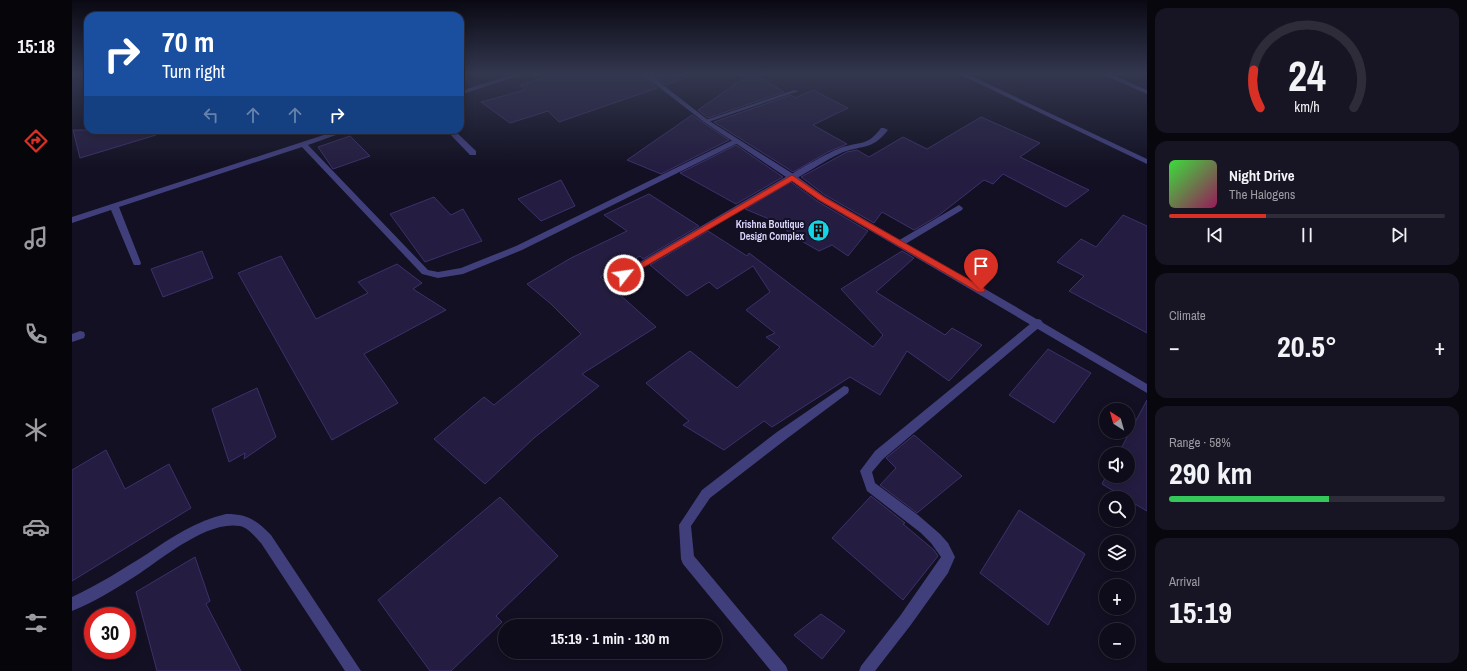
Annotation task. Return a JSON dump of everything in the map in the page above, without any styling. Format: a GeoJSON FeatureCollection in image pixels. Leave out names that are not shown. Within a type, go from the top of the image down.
{"type":"FeatureCollection","features":[{"type":"Feature","properties":{"kind":"street"},"geometry":{"type":"LineString","coordinates":[[685,105],[736,142],[792,177],[821,198],[1038,323],[1147,389]]}},
{"type":"Feature","properties":{"kind":"street"},"geometry":{"type":"LineString","coordinates":[[706,121],[753,105]]}},
{"type":"Feature","properties":{"kind":"street"},"geometry":{"type":"LineString","coordinates":[[1028,105],[1147,162]]}},
{"type":"Feature","properties":{"kind":"street"},"geometry":{"type":"LineString","coordinates":[[624,275],[792,177],[844,149],[871,144],[884,130]]}},
{"type":"Feature","properties":{"kind":"street"},"geometry":{"type":"LineString","coordinates":[[72,220],[334,134]]}},
{"type":"Feature","properties":{"kind":"street"},"geometry":{"type":"LineString","coordinates":[[454,134],[473,153]]}},
{"type":"Feature","properties":{"kind":"street"},"geometry":{"type":"LineString","coordinates":[[303,144],[416,263],[426,272],[438,275],[463,271],[518,248],[736,142]]}},
{"type":"Feature","properties":{"kind":"street"},"geometry":{"type":"LineString","coordinates":[[114,206],[137,263]]}},
{"type":"Feature","properties":{"kind":"street"},"geometry":{"type":"LineString","coordinates":[[899,244],[959,208]]}},
{"type":"Feature","properties":{"kind":"street"},"geometry":{"type":"LineString","coordinates":[[866,671],[906,621],[943,568],[948,557],[944,548],[935,537],[872,487],[868,480],[866,471],[879,455],[1038,323]]}},
{"type":"Feature","properties":{"kind":"street"},"geometry":{"type":"LineString","coordinates":[[781,671],[688,559],[685,526],[706,494],[844,390]]}},
{"type":"Feature","properties":{"kind":"street"},"geometry":{"type":"LineString","coordinates":[[72,604],[106,587],[196,530],[226,520],[240,520],[251,524],[266,539],[354,671]]}},
{"type":"Feature","properties":{"kind":"building"},"geometry":{"type":"Polygon","coordinates":[[[486,105],[607,105],[559,122],[548,111],[510,123],[486,105]]]}},
{"type":"Feature","properties":{"kind":"building"},"geometry":{"type":"Polygon","coordinates":[[[705,105],[745,105],[708,118],[698,110],[705,105]]]}},
{"type":"Feature","properties":{"kind":"building"},"geometry":{"type":"Polygon","coordinates":[[[762,105],[843,105],[848,108],[813,125],[847,144],[828,152],[793,172],[714,122],[762,105]]]}},
{"type":"Feature","properties":{"kind":"building"},"geometry":{"type":"Polygon","coordinates":[[[692,115],[729,140],[661,174],[627,160],[692,115]]]}},
{"type":"Feature","properties":{"kind":"building"},"geometry":{"type":"Polygon","coordinates":[[[981,117],[1040,143],[1020,157],[1089,190],[1066,207],[1003,174],[993,184],[984,180],[938,216],[914,230],[882,212],[874,223],[825,195],[801,177],[847,152],[857,150],[869,157],[903,137],[927,149],[981,117]]]}},
{"type":"Feature","properties":{"kind":"building"},"geometry":{"type":"Polygon","coordinates":[[[73,130],[84,130],[84,134],[156,134],[156,135],[80,158],[73,130]]]}},
{"type":"Feature","properties":{"kind":"building"},"geometry":{"type":"Polygon","coordinates":[[[350,136],[370,156],[333,169],[318,147],[350,136]]]}},
{"type":"Feature","properties":{"kind":"building"},"geometry":{"type":"Polygon","coordinates":[[[736,145],[783,177],[736,204],[680,173],[736,145]]]}},
{"type":"Feature","properties":{"kind":"building"},"geometry":{"type":"Polygon","coordinates":[[[561,180],[575,206],[541,221],[518,199],[561,180]]]}},
{"type":"Feature","properties":{"kind":"building","name":"Krishna Boutique Design Complex"},"geometry":{"type":"Polygon","coordinates":[[[791,182],[817,201],[868,231],[848,256],[832,245],[819,251],[791,235],[781,224],[745,209],[791,182]]]}},
{"type":"Feature","properties":{"kind":"building"},"geometry":{"type":"Polygon","coordinates":[[[649,194],[699,226],[643,259],[640,256],[600,277],[656,327],[582,374],[599,386],[534,438],[485,484],[434,439],[484,397],[494,405],[581,334],[551,304],[527,284],[571,258],[627,231],[604,215],[649,194]]]}},
{"type":"Feature","properties":{"kind":"building"},"geometry":{"type":"Polygon","coordinates":[[[434,197],[451,215],[463,209],[482,241],[425,262],[390,214],[434,197]]]}},
{"type":"Feature","properties":{"kind":"building"},"geometry":{"type":"Polygon","coordinates":[[[1123,215],[1147,226],[1147,333],[1069,291],[1084,276],[1057,262],[1081,239],[1096,247],[1123,215]]]}},
{"type":"Feature","properties":{"kind":"building"},"geometry":{"type":"Polygon","coordinates":[[[708,231],[747,256],[749,253],[873,347],[883,335],[841,289],[902,251],[914,258],[876,292],[945,335],[952,328],[982,345],[949,381],[907,351],[880,395],[850,377],[772,427],[764,421],[724,450],[683,425],[689,421],[646,383],[690,351],[737,388],[780,347],[766,337],[775,333],[746,310],[770,292],[753,266],[717,289],[709,282],[687,296],[650,265],[708,231]]]}},
{"type":"Feature","properties":{"kind":"building"},"geometry":{"type":"Polygon","coordinates":[[[202,251],[213,278],[163,297],[151,269],[202,251]]]}},
{"type":"Feature","properties":{"kind":"building"},"geometry":{"type":"Polygon","coordinates":[[[281,256],[316,319],[368,293],[358,282],[397,264],[422,283],[413,289],[446,310],[364,354],[398,403],[332,440],[238,273],[281,256]]]}},
{"type":"Feature","properties":{"kind":"building"},"geometry":{"type":"Polygon","coordinates":[[[1048,349],[1091,373],[1054,423],[1009,395],[1048,349]]]}},
{"type":"Feature","properties":{"kind":"building"},"geometry":{"type":"Polygon","coordinates":[[[257,388],[276,437],[244,459],[245,453],[229,462],[212,409],[257,388]]]}},
{"type":"Feature","properties":{"kind":"building"},"geometry":{"type":"Polygon","coordinates":[[[1147,400],[1147,511],[1135,504],[1135,491],[1114,491],[1102,484],[1135,483],[1135,447],[1122,447],[1126,439],[1135,439],[1135,422],[1147,400]]]}},
{"type":"Feature","properties":{"kind":"building"},"geometry":{"type":"Polygon","coordinates":[[[914,435],[962,476],[917,513],[880,485],[896,468],[886,458],[914,435]]]}},
{"type":"Feature","properties":{"kind":"building"},"geometry":{"type":"Polygon","coordinates":[[[106,450],[125,489],[169,464],[191,508],[72,581],[72,470],[106,450]]]}},
{"type":"Feature","properties":{"kind":"building"},"geometry":{"type":"Polygon","coordinates":[[[871,496],[905,523],[903,524],[934,550],[938,556],[903,600],[832,538],[871,496]]]}},
{"type":"Feature","properties":{"kind":"building"},"geometry":{"type":"Polygon","coordinates":[[[500,497],[558,556],[496,616],[499,619],[498,626],[451,671],[430,671],[378,600],[500,497]]]}},
{"type":"Feature","properties":{"kind":"building"},"geometry":{"type":"Polygon","coordinates":[[[1019,510],[1085,554],[1048,625],[980,573],[1019,510]]]}},
{"type":"Feature","properties":{"kind":"building"},"geometry":{"type":"Polygon","coordinates":[[[195,557],[210,601],[206,604],[241,671],[157,671],[136,592],[195,557]]]}},
{"type":"Feature","properties":{"kind":"building"},"geometry":{"type":"Polygon","coordinates":[[[821,614],[845,631],[822,659],[794,635],[821,614]]]}},
{"type":"Feature","properties":{"kind":"place","name":"Krishna Boutique Design Complex"},"geometry":{"type":"Point","coordinates":[819,230]}},
{"type":"Feature","properties":{"kind":"route"},"geometry":{"type":"LineString","coordinates":[[624,275],[792,177],[821,198],[981,290]]}}]}
